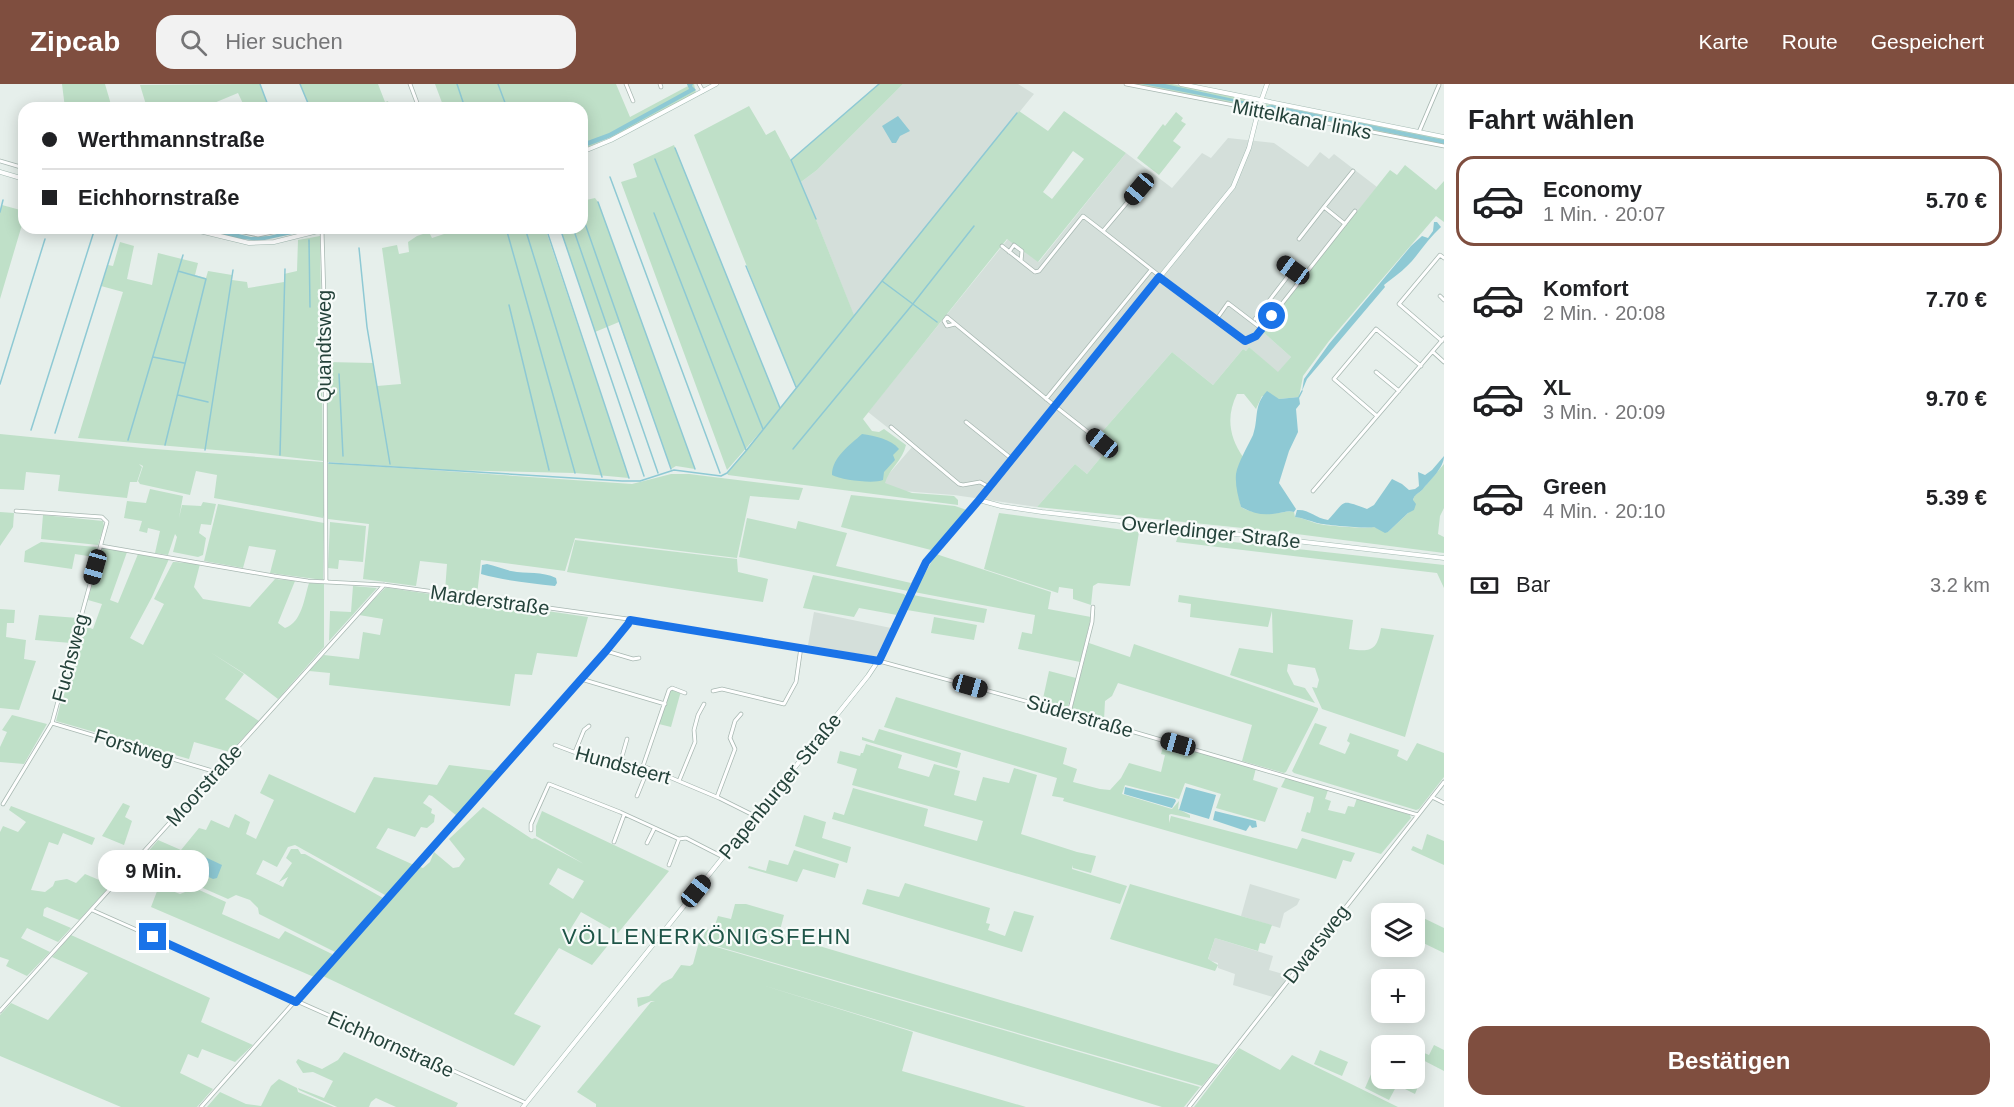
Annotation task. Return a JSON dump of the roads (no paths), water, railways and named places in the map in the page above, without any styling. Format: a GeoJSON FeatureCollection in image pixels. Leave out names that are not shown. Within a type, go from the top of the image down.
{"type":"FeatureCollection","features":[{"type":"Feature","properties":{"kind":"street"},"geometry":{"type":"LineString","coordinates":[[410,84],[417,102]]}},
{"type":"Feature","properties":{"kind":"street"},"geometry":{"type":"LineString","coordinates":[[626,84],[633,102]]}},
{"type":"Feature","properties":{"kind":"street"},"geometry":{"type":"LineString","coordinates":[[699,84],[703,91]]}},
{"type":"Feature","properties":{"kind":"street"},"geometry":{"type":"LineString","coordinates":[[588,150],[611,140],[716,84]]}},
{"type":"Feature","properties":{"kind":"street","name":"Mittelkanal links"},"geometry":{"type":"LineString","coordinates":[[1126,84],[1259,105],[1444,146]]}},
{"type":"Feature","properties":{"kind":"street"},"geometry":{"type":"LineString","coordinates":[[1181,84],[1259,105],[1444,137]]}},
{"type":"Feature","properties":{"kind":"street","name":"Papenburger Straße"},"geometry":{"type":"LineString","coordinates":[[525,1105],[879,661],[923,566],[1233,187],[1250,148],[1259,105],[1267,84]]}},
{"type":"Feature","properties":{"kind":"street"},"geometry":{"type":"LineString","coordinates":[[1419,132],[1438,85],[1444,87]]}},
{"type":"Feature","properties":{"kind":"street"},"geometry":{"type":"LineString","coordinates":[[0,161],[18,166]]}},
{"type":"Feature","properties":{"kind":"street"},"geometry":{"type":"LineString","coordinates":[[1299,239],[1353,171]]}},
{"type":"Feature","properties":{"kind":"street"},"geometry":{"type":"LineString","coordinates":[[0,172],[18,177]]}},
{"type":"Feature","properties":{"kind":"street"},"geometry":{"type":"LineString","coordinates":[[1103,231],[1147,179]]}},
{"type":"Feature","properties":{"kind":"street"},"geometry":{"type":"LineString","coordinates":[[1324,207],[1345,224]]}},
{"type":"Feature","properties":{"kind":"street"},"geometry":{"type":"LineString","coordinates":[[1002,246],[1035,272],[1039,271],[1083,216],[1159,277],[1245,341],[1252,339],[1262,329],[1355,211]]}},
{"type":"Feature","properties":{"kind":"street"},"geometry":{"type":"LineString","coordinates":[[208,234],[249,243],[274,242],[306,234]]}},
{"type":"Feature","properties":{"kind":"street","name":"Quandtsweg"},"geometry":{"type":"LineString","coordinates":[[322,234],[326,582]]}},
{"type":"Feature","properties":{"kind":"street"},"geometry":{"type":"LineString","coordinates":[[1009,252],[1014,245],[1022,251],[1021,261]]}},
{"type":"Feature","properties":{"kind":"street"},"geometry":{"type":"LineString","coordinates":[[1313,491],[1443,340],[1398,304],[1440,255],[1444,258]]}},
{"type":"Feature","properties":{"kind":"street"},"geometry":{"type":"LineString","coordinates":[[1255,319],[1294,268],[1305,274]]}},
{"type":"Feature","properties":{"kind":"street"},"geometry":{"type":"LineString","coordinates":[[1046,399],[1151,270]]}},
{"type":"Feature","properties":{"kind":"street"},"geometry":{"type":"LineString","coordinates":[[1440,296],[1444,300]]}},
{"type":"Feature","properties":{"kind":"street"},"geometry":{"type":"LineString","coordinates":[[1216,320],[1228,303],[1262,329]]}},
{"type":"Feature","properties":{"kind":"street"},"geometry":{"type":"LineString","coordinates":[[955,324],[1102,443]]}},
{"type":"Feature","properties":{"kind":"street"},"geometry":{"type":"LineString","coordinates":[[1377,416],[1334,379],[1376,329],[1421,366]]}},
{"type":"Feature","properties":{"kind":"street"},"geometry":{"type":"LineString","coordinates":[[1433,352],[1444,362]]}},
{"type":"Feature","properties":{"kind":"street"},"geometry":{"type":"LineString","coordinates":[[1376,372],[1399,391]]}},
{"type":"Feature","properties":{"kind":"street"},"geometry":{"type":"LineString","coordinates":[[966,422],[1012,459]]}},
{"type":"Feature","properties":{"kind":"street"},"geometry":{"type":"LineString","coordinates":[[891,427],[959,484],[980,482],[989,487]]}},
{"type":"Feature","properties":{"kind":"street","name":"Overledinger Straße"},"geometry":{"type":"LineString","coordinates":[[979,500],[1001,507],[1042,513],[1444,558]]}},
{"type":"Feature","properties":{"kind":"street","name":"Fuchsweg"},"geometry":{"type":"LineString","coordinates":[[3,804],[52,723],[107,522],[102,517],[16,511]]}},
{"type":"Feature","properties":{"kind":"street","name":"Marderstraße"},"geometry":{"type":"LineString","coordinates":[[101,546],[274,576],[384,585],[630,620],[879,661]]}},
{"type":"Feature","properties":{"kind":"street","name":"Moorstraße"},"geometry":{"type":"LineString","coordinates":[[0,1011],[384,585]]}},
{"type":"Feature","properties":{"kind":"street"},"geometry":{"type":"LineString","coordinates":[[1069,713],[1092,622],[1093,608]]}},
{"type":"Feature","properties":{"kind":"street"},"geometry":{"type":"LineString","coordinates":[[201,1107],[606,651],[630,620]]}},
{"type":"Feature","properties":{"kind":"street"},"geometry":{"type":"LineString","coordinates":[[713,691],[722,689],[784,705],[797,680],[801,647]]}},
{"type":"Feature","properties":{"kind":"street"},"geometry":{"type":"LineString","coordinates":[[606,651],[639,658]]}},
{"type":"Feature","properties":{"kind":"street","name":"Süderstraße"},"geometry":{"type":"LineString","coordinates":[[879,661],[1069,713],[1418,815]]}},
{"type":"Feature","properties":{"kind":"street"},"geometry":{"type":"LineString","coordinates":[[581,679],[665,704]]}},
{"type":"Feature","properties":{"kind":"street"},"geometry":{"type":"LineString","coordinates":[[643,766],[670,689],[685,693]]}},
{"type":"Feature","properties":{"kind":"street"},"geometry":{"type":"LineString","coordinates":[[680,781],[695,742],[694,730],[704,704]]}},
{"type":"Feature","properties":{"kind":"street"},"geometry":{"type":"LineString","coordinates":[[717,797],[735,749],[730,738],[735,721],[741,714]]}},
{"type":"Feature","properties":{"kind":"street","name":"Forstweg"},"geometry":{"type":"LineString","coordinates":[[52,723],[216,772]]}},
{"type":"Feature","properties":{"kind":"street"},"geometry":{"type":"LineString","coordinates":[[576,752],[584,730],[589,726]]}},
{"type":"Feature","properties":{"kind":"street"},"geometry":{"type":"LineString","coordinates":[[621,760],[627,739]]}},
{"type":"Feature","properties":{"kind":"street","name":"Hundsteert"},"geometry":{"type":"LineString","coordinates":[[555,745],[611,766],[621,760],[636,767],[643,766],[717,797],[755,816]]}},
{"type":"Feature","properties":{"kind":"street"},"geometry":{"type":"LineString","coordinates":[[637,796],[648,769]]}},
{"type":"Feature","properties":{"kind":"street","name":"Dwarsweg"},"geometry":{"type":"LineString","coordinates":[[1188,1107],[1444,782]]}},
{"type":"Feature","properties":{"kind":"street"},"geometry":{"type":"LineString","coordinates":[[531,830],[531,824],[549,784],[654,829],[680,839],[686,838],[723,857]]}},
{"type":"Feature","properties":{"kind":"street"},"geometry":{"type":"LineString","coordinates":[[1432,797],[1444,803]]}},
{"type":"Feature","properties":{"kind":"street"},"geometry":{"type":"LineString","coordinates":[[614,842],[624,815]]}},
{"type":"Feature","properties":{"kind":"street"},"geometry":{"type":"LineString","coordinates":[[647,843],[654,829]]}},
{"type":"Feature","properties":{"kind":"street"},"geometry":{"type":"LineString","coordinates":[[669,865],[680,839]]}},
{"type":"Feature","properties":{"kind":"street","name":"Eichhornstraße"},"geometry":{"type":"LineString","coordinates":[[92,910],[525,1105]]}},
{"type":"Feature","properties":{"kind":"water"},"geometry":{"type":"Polygon","coordinates":[[[687,84],[693,84],[696,90],[609,138],[588,146],[588,141],[609,133],[689,89],[687,84]]]}},
{"type":"Feature","properties":{"kind":"water"},"geometry":{"type":"Polygon","coordinates":[[[1142,84],[1165,84],[1252,103],[1251,105],[1142,84]]]}},
{"type":"Feature","properties":{"kind":"water"},"geometry":{"type":"Polygon","coordinates":[[[1272,105],[1444,140],[1444,144],[1266,108],[1272,105]]]}},
{"type":"Feature","properties":{"kind":"water"},"geometry":{"type":"Polygon","coordinates":[[[898,116],[910,131],[900,136],[896,143],[892,143],[882,126],[898,116]]]}},
{"type":"Feature","properties":{"kind":"water"},"geometry":{"type":"Polygon","coordinates":[[[1434,222],[1441,227],[1409,265],[1384,285],[1385,287],[1307,379],[1302,391],[1304,379],[1329,344],[1411,246],[1422,236],[1428,238],[1433,231],[1434,222]]]}},
{"type":"Feature","properties":{"kind":"water"},"geometry":{"type":"Polygon","coordinates":[[[219,234],[239,234],[251,237],[292,234],[260,241],[219,234]]]}},
{"type":"Feature","properties":{"kind":"water"},"geometry":{"type":"Polygon","coordinates":[[[1267,391],[1279,399],[1299,397],[1300,404],[1296,409],[1298,432],[1289,451],[1279,483],[1296,509],[1294,512],[1255,513],[1241,507],[1238,495],[1237,469],[1253,435],[1258,407],[1267,391]]]}},
{"type":"Feature","properties":{"kind":"water"},"geometry":{"type":"Polygon","coordinates":[[[862,434],[887,440],[899,449],[893,455],[895,460],[884,472],[883,480],[858,481],[832,475],[838,457],[862,434]]]}},
{"type":"Feature","properties":{"kind":"water"},"geometry":{"type":"Polygon","coordinates":[[[1444,456],[1442,465],[1436,474],[1414,498],[1416,504],[1414,510],[1388,532],[1385,533],[1374,527],[1329,525],[1295,517],[1297,510],[1301,510],[1328,520],[1344,503],[1367,509],[1374,505],[1392,479],[1409,490],[1415,489],[1419,486],[1418,472],[1425,475],[1444,456]]]}},
{"type":"Feature","properties":{"kind":"water"},"geometry":{"type":"Polygon","coordinates":[[[487,564],[511,571],[551,576],[556,578],[557,583],[555,586],[536,584],[481,574],[482,565],[487,564]]]}},
{"type":"Feature","properties":{"kind":"water"},"geometry":{"type":"Polygon","coordinates":[[[1125,787],[1176,801],[1172,808],[1124,794],[1125,787]]]}},
{"type":"Feature","properties":{"kind":"water"},"geometry":{"type":"Polygon","coordinates":[[[1186,787],[1216,795],[1209,819],[1179,810],[1186,787]]]}},
{"type":"Feature","properties":{"kind":"water"},"geometry":{"type":"Polygon","coordinates":[[[1215,811],[1256,821],[1257,827],[1252,828],[1250,825],[1246,831],[1213,820],[1215,811]]]}},
{"type":"Feature","properties":{"kind":"water"},"geometry":{"type":"Polygon","coordinates":[[[205,857],[222,865],[217,878],[213,879],[198,872],[202,858],[205,857]]]}},
{"type":"Feature","properties":{"kind":"waterway"},"geometry":{"type":"LineString","coordinates":[[260,84],[267,102]]}},
{"type":"Feature","properties":{"kind":"waterway"},"geometry":{"type":"LineString","coordinates":[[300,84],[308,102]]}},
{"type":"Feature","properties":{"kind":"waterway"},"geometry":{"type":"LineString","coordinates":[[457,84],[463,102]]}},
{"type":"Feature","properties":{"kind":"waterway"},"geometry":{"type":"LineString","coordinates":[[498,84],[505,102]]}},
{"type":"Feature","properties":{"kind":"waterway"},"geometry":{"type":"LineString","coordinates":[[816,219],[791,160],[879,84]]}},
{"type":"Feature","properties":{"kind":"waterway"},"geometry":{"type":"LineString","coordinates":[[937,322],[882,281],[1017,113]]}},
{"type":"Feature","properties":{"kind":"waterway"},"geometry":{"type":"LineString","coordinates":[[675,148],[780,408]]}},
{"type":"Feature","properties":{"kind":"waterway"},"geometry":{"type":"LineString","coordinates":[[655,159],[763,429]]}},
{"type":"Feature","properties":{"kind":"waterway"},"geometry":{"type":"LineString","coordinates":[[610,177],[720,473]]}},
{"type":"Feature","properties":{"kind":"waterway"},"geometry":{"type":"LineString","coordinates":[[0,212],[3,200]]}},
{"type":"Feature","properties":{"kind":"waterway"},"geometry":{"type":"LineString","coordinates":[[598,202],[695,469]]}},
{"type":"Feature","properties":{"kind":"waterway"},"geometry":{"type":"LineString","coordinates":[[654,213],[746,450]]}},
{"type":"Feature","properties":{"kind":"waterway"},"geometry":{"type":"LineString","coordinates":[[793,449],[974,226]]}},
{"type":"Feature","properties":{"kind":"waterway"},"geometry":{"type":"LineString","coordinates":[[588,232],[671,469]]}},
{"type":"Feature","properties":{"kind":"waterway"},"geometry":{"type":"LineString","coordinates":[[31,430],[93,234]]}},
{"type":"Feature","properties":{"kind":"waterway"},"geometry":{"type":"LineString","coordinates":[[508,234],[575,473]]}},
{"type":"Feature","properties":{"kind":"waterway"},"geometry":{"type":"LineString","coordinates":[[527,234],[602,477]]}},
{"type":"Feature","properties":{"kind":"waterway"},"geometry":{"type":"LineString","coordinates":[[548,234],[629,478]]}},
{"type":"Feature","properties":{"kind":"waterway"},"geometry":{"type":"LineString","coordinates":[[562,234],[644,476]]}},
{"type":"Feature","properties":{"kind":"waterway"},"geometry":{"type":"LineString","coordinates":[[575,234],[658,473]]}},
{"type":"Feature","properties":{"kind":"waterway"},"geometry":{"type":"LineString","coordinates":[[55,433],[117,235]]}},
{"type":"Feature","properties":{"kind":"waterway"},"geometry":{"type":"LineString","coordinates":[[0,384],[45,239]]}},
{"type":"Feature","properties":{"kind":"waterway"},"geometry":{"type":"LineString","coordinates":[[309,240],[310,307]]}},
{"type":"Feature","properties":{"kind":"waterway"},"geometry":{"type":"LineString","coordinates":[[359,248],[367,327],[390,464]]}},
{"type":"Feature","properties":{"kind":"waterway"},"geometry":{"type":"LineString","coordinates":[[128,440],[183,255]]}},
{"type":"Feature","properties":{"kind":"waterway"},"geometry":{"type":"LineString","coordinates":[[746,266],[796,387]]}},
{"type":"Feature","properties":{"kind":"waterway"},"geometry":{"type":"LineString","coordinates":[[280,455],[285,269]]}},
{"type":"Feature","properties":{"kind":"waterway"},"geometry":{"type":"LineString","coordinates":[[205,450],[233,270]]}},
{"type":"Feature","properties":{"kind":"waterway"},"geometry":{"type":"LineString","coordinates":[[165,445],[206,279],[178,271]]}},
{"type":"Feature","properties":{"kind":"waterway"},"geometry":{"type":"LineString","coordinates":[[329,463],[622,481],[640,481],[674,470],[721,476],[727,473],[746,451],[882,281]]}},
{"type":"Feature","properties":{"kind":"waterway"},"geometry":{"type":"LineString","coordinates":[[509,305],[549,470]]}},
{"type":"Feature","properties":{"kind":"waterway"},"geometry":{"type":"LineString","coordinates":[[153,357],[184,363]]}},
{"type":"Feature","properties":{"kind":"waterway"},"geometry":{"type":"LineString","coordinates":[[339,374],[343,456]]}},
{"type":"Feature","properties":{"kind":"waterway"},"geometry":{"type":"LineString","coordinates":[[1299,397],[1302,391]]}},
{"type":"Feature","properties":{"kind":"waterway"},"geometry":{"type":"LineString","coordinates":[[178,395],[208,402]]}},
{"type":"Feature","properties":{"kind":"district","name":"VÖLLENERKÖNIGSFEHN"},"geometry":{"type":"Point","coordinates":[707,936]}}]}
